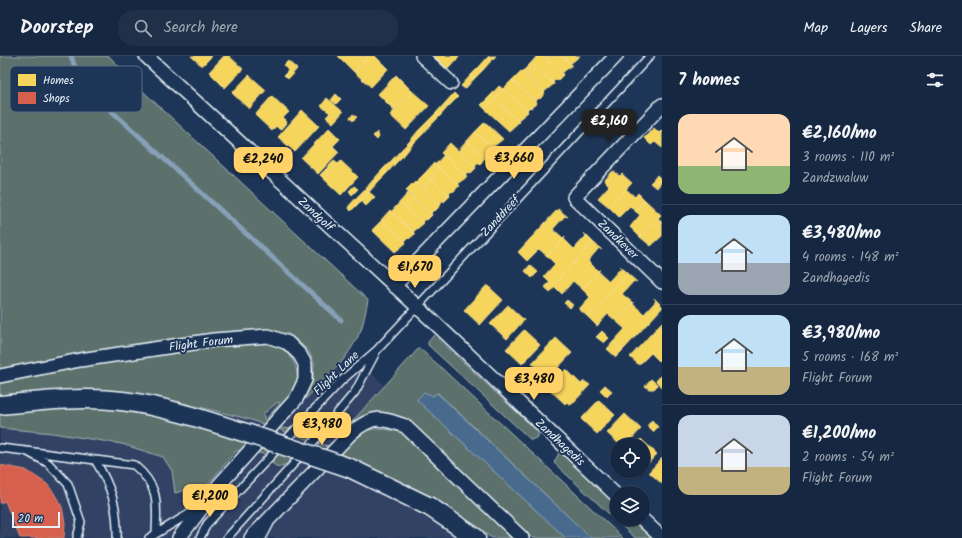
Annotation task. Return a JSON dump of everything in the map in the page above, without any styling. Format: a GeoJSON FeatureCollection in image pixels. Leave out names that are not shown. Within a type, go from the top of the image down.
{"type":"FeatureCollection","features":[{"type":"Feature","properties":{"kind":"main road"},"geometry":{"type":"LineString","coordinates":[[0,405],[89,400],[121,401],[151,406],[249,434],[350,468],[430,507],[476,538]]}},
{"type":"Feature","properties":{"kind":"street","name":"Zandgolf"},"geometry":{"type":"LineString","coordinates":[[146,56],[416,306]]}},
{"type":"Feature","properties":{"kind":"street"},"geometry":{"type":"LineString","coordinates":[[422,56],[451,83]]}},
{"type":"Feature","properties":{"kind":"street"},"geometry":{"type":"LineString","coordinates":[[394,286],[616,56]]}},
{"type":"Feature","properties":{"kind":"street","name":"Zandkever"},"geometry":{"type":"LineString","coordinates":[[662,105],[574,197],[662,282]]}},
{"type":"Feature","properties":{"kind":"street","name":"Zandhagedis"},"geometry":{"type":"LineString","coordinates":[[416,306],[610,489]]}},
{"type":"Feature","properties":{"kind":"street","name":"Flight Forum"},"geometry":{"type":"LineString","coordinates":[[0,376],[80,360],[214,340],[268,336],[288,343],[300,355],[305,364],[306,380],[296,399],[220,484],[179,538]]}},
{"type":"Feature","properties":{"kind":"street"},"geometry":{"type":"LineString","coordinates":[[251,538],[278,508],[317,471],[351,433],[366,421],[384,419],[405,426],[522,538]]}},
{"type":"Feature","properties":{"kind":"street"},"geometry":{"type":"LineString","coordinates":[[649,526],[662,538]]}},
{"type":"Feature","properties":{"kind":"lane","name":"Zanddreef"},"geometry":{"type":"LineString","coordinates":[[416,306],[650,56]]}},
{"type":"Feature","properties":{"kind":"lane","name":"Flight Lane"},"geometry":{"type":"LineString","coordinates":[[200,538],[207,524],[341,381],[376,350],[416,306]]}},
{"type":"Feature","properties":{"kind":"lane","name":"Flight Lane"},"geometry":{"type":"LineString","coordinates":[[227,538],[315,440],[355,392],[376,350]]}},
{"type":"Feature","properties":{"kind":"lane"},"geometry":{"type":"LineString","coordinates":[[0,448],[134,465],[145,475],[157,499],[156,533]]}},
{"type":"Feature","properties":{"kind":"lane"},"geometry":{"type":"LineString","coordinates":[[26,451],[48,463],[68,484],[81,522],[77,538]]}},
{"type":"Feature","properties":{"kind":"lane"},"geometry":{"type":"LineString","coordinates":[[95,460],[107,479],[115,505],[117,538]]}},
{"type":"Feature","properties":{"kind":"lane"},"geometry":{"type":"LineString","coordinates":[[149,538],[205,503]]}},
{"type":"Feature","properties":{"kind":"lane"},"geometry":{"type":"LineString","coordinates":[[262,538],[278,508]]}},
{"type":"Feature","properties":{"kind":"shaded area"},"geometry":{"type":"Polygon","coordinates":[[[317,321],[544,538],[0,538],[0,358],[317,321]]]}},
{"type":"Feature","properties":{"kind":"shaded area"},"geometry":{"type":"Polygon","coordinates":[[[424,392],[433,396],[437,393],[591,538],[566,538],[417,400],[424,392]]]}},
{"type":"Feature","properties":{"kind":"green space"},"geometry":{"type":"Polygon","coordinates":[[[0,56],[109,56],[118,66],[10,66],[10,112],[142,112],[142,90],[368,300],[361,330],[350,351],[319,386],[302,402],[313,381],[314,363],[308,350],[289,334],[253,331],[0,370],[0,56]]]}},
{"type":"Feature","properties":{"kind":"green space"},"geometry":{"type":"Polygon","coordinates":[[[434,335],[538,432],[538,437],[531,440],[428,345],[428,342],[434,335]]]}},
{"type":"Feature","properties":{"kind":"green space"},"geometry":{"type":"Polygon","coordinates":[[[264,342],[277,346],[290,356],[296,368],[297,375],[295,389],[290,398],[270,420],[266,419],[280,403],[278,402],[263,414],[265,420],[274,427],[306,431],[315,442],[248,419],[175,401],[152,398],[0,398],[0,381],[132,358],[264,342]]]}},
{"type":"Feature","properties":{"kind":"green space"},"geometry":{"type":"Polygon","coordinates":[[[419,348],[623,538],[591,538],[438,393],[433,396],[417,400],[566,538],[532,538],[406,419],[390,414],[377,413],[364,417],[349,425],[419,348]]]}},
{"type":"Feature","properties":{"kind":"green space"},"geometry":{"type":"Polygon","coordinates":[[[65,407],[108,409],[177,420],[293,458],[287,464],[278,467],[270,462],[263,454],[245,450],[236,451],[204,489],[199,486],[175,493],[172,471],[163,457],[122,444],[52,433],[0,428],[0,411],[65,407]]]}},
{"type":"Feature","properties":{"kind":"green space"},"geometry":{"type":"Polygon","coordinates":[[[372,429],[385,429],[402,432],[514,538],[492,538],[434,499],[320,444],[331,446],[345,445],[352,442],[365,431],[372,429]]]}},
{"type":"Feature","properties":{"kind":"green space"},"geometry":{"type":"Polygon","coordinates":[[[559,453],[562,453],[610,498],[610,515],[554,463],[559,453]]]}},
{"type":"Feature","properties":{"kind":"green space"},"geometry":{"type":"Polygon","coordinates":[[[622,526],[641,526],[654,538],[635,538],[622,526]]]}},
{"type":"Feature","properties":{"kind":"building: Homes"},"geometry":{"type":"Polygon","coordinates":[[[191,56],[212,56],[202,66],[191,56]]]}},
{"type":"Feature","properties":{"kind":"building: Homes"},"geometry":{"type":"Polygon","coordinates":[[[224,56],[229,56],[243,69],[225,88],[209,72],[224,56]]]}},
{"type":"Feature","properties":{"kind":"building: Homes"},"geometry":{"type":"Polygon","coordinates":[[[338,56],[369,56],[354,72],[338,56]]]}},
{"type":"Feature","properties":{"kind":"building: Homes"},"geometry":{"type":"Polygon","coordinates":[[[369,56],[375,56],[388,69],[371,87],[354,72],[369,56]]]}},
{"type":"Feature","properties":{"kind":"building: Homes"},"geometry":{"type":"Polygon","coordinates":[[[429,56],[460,56],[446,71],[429,56]]]}},
{"type":"Feature","properties":{"kind":"building: Homes"},"geometry":{"type":"Polygon","coordinates":[[[496,56],[491,61],[488,57],[496,56]]]}},
{"type":"Feature","properties":{"kind":"building: Homes"},"geometry":{"type":"Polygon","coordinates":[[[537,56],[543,56],[563,75],[558,80],[556,79],[553,82],[554,84],[531,63],[537,56]]]}},
{"type":"Feature","properties":{"kind":"building: Homes"},"geometry":{"type":"Polygon","coordinates":[[[546,56],[562,56],[572,65],[562,73],[563,75],[545,58],[546,56]]]}},
{"type":"Feature","properties":{"kind":"building: Homes"},"geometry":{"type":"Polygon","coordinates":[[[562,56],[580,56],[570,64],[562,56]]]}},
{"type":"Feature","properties":{"kind":"building: Homes"},"geometry":{"type":"Polygon","coordinates":[[[488,57],[491,61],[483,70],[479,67],[488,57]]]}},
{"type":"Feature","properties":{"kind":"building: Homes"},"geometry":{"type":"Polygon","coordinates":[[[288,61],[297,69],[288,79],[284,75],[288,71],[284,65],[288,61]]]}},
{"type":"Feature","properties":{"kind":"building: Homes"},"geometry":{"type":"Polygon","coordinates":[[[531,63],[536,67],[527,76],[522,72],[531,63]]]}},
{"type":"Feature","properties":{"kind":"building: Homes"},"geometry":{"type":"Polygon","coordinates":[[[479,67],[483,70],[474,79],[470,76],[479,67]]]}},
{"type":"Feature","properties":{"kind":"building: Homes"},"geometry":{"type":"Polygon","coordinates":[[[536,67],[554,84],[544,92],[545,93],[527,76],[536,67]]]}},
{"type":"Feature","properties":{"kind":"building: Homes"},"geometry":{"type":"Polygon","coordinates":[[[521,71],[545,93],[536,101],[537,103],[512,80],[521,71]]]}},
{"type":"Feature","properties":{"kind":"building: Homes"},"geometry":{"type":"Polygon","coordinates":[[[249,75],[266,90],[249,109],[232,93],[249,75]]]}},
{"type":"Feature","properties":{"kind":"building: Homes"},"geometry":{"type":"Polygon","coordinates":[[[396,75],[412,91],[394,110],[378,94],[396,75]]]}},
{"type":"Feature","properties":{"kind":"building: Homes"},"geometry":{"type":"Polygon","coordinates":[[[470,76],[474,79],[465,89],[461,86],[470,76]]]}},
{"type":"Feature","properties":{"kind":"building: Homes"},"geometry":{"type":"Polygon","coordinates":[[[512,80],[537,103],[527,110],[528,112],[503,89],[512,80]]]}},
{"type":"Feature","properties":{"kind":"building: Homes"},"geometry":{"type":"Polygon","coordinates":[[[499,86],[503,89],[495,99],[491,95],[499,86]]]}},
{"type":"Feature","properties":{"kind":"building: Homes"},"geometry":{"type":"Polygon","coordinates":[[[503,89],[528,112],[518,120],[519,122],[495,99],[503,89]]]}},
{"type":"Feature","properties":{"kind":"building: Homes"},"geometry":{"type":"Polygon","coordinates":[[[412,91],[429,106],[406,130],[390,115],[412,91]]]}},
{"type":"Feature","properties":{"kind":"building: Homes"},"geometry":{"type":"Polygon","coordinates":[[[454,93],[458,97],[448,107],[445,103],[454,93]]]}},
{"type":"Feature","properties":{"kind":"building: Homes"},"geometry":{"type":"Polygon","coordinates":[[[336,94],[341,99],[336,104],[331,100],[336,94]]]}},
{"type":"Feature","properties":{"kind":"building: Homes"},"geometry":{"type":"Polygon","coordinates":[[[491,95],[495,99],[485,109],[481,105],[491,95]]]}},
{"type":"Feature","properties":{"kind":"building: Homes"},"geometry":{"type":"Polygon","coordinates":[[[272,96],[289,112],[283,118],[287,122],[280,130],[276,126],[272,131],[255,115],[272,96]]]}},
{"type":"Feature","properties":{"kind":"building: Homes"},"geometry":{"type":"Polygon","coordinates":[[[327,98],[343,112],[333,123],[326,117],[330,113],[321,106],[327,98]]]}},
{"type":"Feature","properties":{"kind":"building: Homes"},"geometry":{"type":"Polygon","coordinates":[[[495,99],[519,122],[509,131],[485,109],[495,99]]]}},
{"type":"Feature","properties":{"kind":"building: Homes"},"geometry":{"type":"Polygon","coordinates":[[[445,103],[448,107],[440,116],[436,113],[445,103]]]}},
{"type":"Feature","properties":{"kind":"building: Homes"},"geometry":{"type":"Polygon","coordinates":[[[302,110],[319,126],[295,152],[278,137],[302,110]]]}},
{"type":"Feature","properties":{"kind":"building: Homes"},"geometry":{"type":"Polygon","coordinates":[[[436,113],[440,116],[431,125],[427,122],[436,113]]]}},
{"type":"Feature","properties":{"kind":"building: Homes"},"geometry":{"type":"Polygon","coordinates":[[[353,114],[357,117],[353,121],[350,118],[353,114]]]}},
{"type":"Feature","properties":{"kind":"building: Homes"},"geometry":{"type":"Polygon","coordinates":[[[427,122],[431,125],[422,135],[418,131],[427,122]]]}},
{"type":"Feature","properties":{"kind":"building: Homes"},"geometry":{"type":"Polygon","coordinates":[[[485,122],[503,139],[493,147],[494,149],[475,132],[485,122]]]}},
{"type":"Feature","properties":{"kind":"building: Homes"},"geometry":{"type":"Polygon","coordinates":[[[329,128],[340,139],[333,146],[339,152],[318,174],[301,158],[329,128]]]}},
{"type":"Feature","properties":{"kind":"building: Homes"},"geometry":{"type":"Polygon","coordinates":[[[654,128],[659,133],[662,130],[662,148],[655,142],[651,145],[644,138],[654,128]]]}},
{"type":"Feature","properties":{"kind":"building: Homes"},"geometry":{"type":"Polygon","coordinates":[[[418,131],[422,135],[413,144],[410,141],[418,131]]]}},
{"type":"Feature","properties":{"kind":"building: Homes"},"geometry":{"type":"Polygon","coordinates":[[[377,132],[379,137],[377,140],[373,136],[377,132]]]}},
{"type":"Feature","properties":{"kind":"building: Homes"},"geometry":{"type":"Polygon","coordinates":[[[475,132],[494,149],[484,156],[485,158],[467,141],[475,132]]]}},
{"type":"Feature","properties":{"kind":"building: Homes"},"geometry":{"type":"Polygon","coordinates":[[[410,141],[413,144],[405,154],[401,150],[410,141]]]}},
{"type":"Feature","properties":{"kind":"building: Homes"},"geometry":{"type":"Polygon","coordinates":[[[467,141],[485,158],[480,164],[478,162],[475,166],[476,168],[458,151],[467,141]]]}},
{"type":"Feature","properties":{"kind":"building: Homes"},"geometry":{"type":"Polygon","coordinates":[[[450,143],[476,168],[471,173],[469,172],[466,175],[467,177],[441,153],[450,143]]]}},
{"type":"Feature","properties":{"kind":"building: Homes"},"geometry":{"type":"Polygon","coordinates":[[[401,150],[405,154],[396,163],[392,160],[401,150]]]}},
{"type":"Feature","properties":{"kind":"building: Homes"},"geometry":{"type":"Polygon","coordinates":[[[444,155],[467,177],[457,184],[459,186],[435,165],[444,155]]]}},
{"type":"Feature","properties":{"kind":"building: Homes"},"geometry":{"type":"Polygon","coordinates":[[[392,160],[396,163],[387,173],[383,169],[392,160]]]}},
{"type":"Feature","properties":{"kind":"building: Homes"},"geometry":{"type":"Polygon","coordinates":[[[334,161],[338,164],[324,179],[320,175],[334,161]]]}},
{"type":"Feature","properties":{"kind":"building: Homes"},"geometry":{"type":"Polygon","coordinates":[[[341,161],[358,177],[341,195],[324,179],[341,161]]]}},
{"type":"Feature","properties":{"kind":"building: Homes"},"geometry":{"type":"Polygon","coordinates":[[[434,163],[440,169],[431,179],[425,173],[434,163]]]}},
{"type":"Feature","properties":{"kind":"building: Homes"},"geometry":{"type":"Polygon","coordinates":[[[383,169],[387,173],[378,182],[374,179],[383,169]]]}},
{"type":"Feature","properties":{"kind":"building: Homes"},"geometry":{"type":"Polygon","coordinates":[[[440,169],[459,186],[449,194],[450,196],[431,179],[440,169]]]}},
{"type":"Feature","properties":{"kind":"building: Homes"},"geometry":{"type":"Polygon","coordinates":[[[613,171],[620,176],[622,174],[632,183],[609,207],[598,198],[609,186],[604,181],[613,171]]]}},
{"type":"Feature","properties":{"kind":"building: Homes"},"geometry":{"type":"Polygon","coordinates":[[[425,173],[431,179],[423,188],[416,182],[425,173]]]}},
{"type":"Feature","properties":{"kind":"building: Homes"},"geometry":{"type":"Polygon","coordinates":[[[657,175],[662,180],[659,184],[654,179],[657,175]]]}},
{"type":"Feature","properties":{"kind":"building: Homes"},"geometry":{"type":"Polygon","coordinates":[[[374,179],[378,182],[369,192],[366,188],[374,179]]]}},
{"type":"Feature","properties":{"kind":"building: Homes"},"geometry":{"type":"Polygon","coordinates":[[[431,179],[450,196],[444,202],[443,200],[440,204],[441,205],[423,188],[431,179]]]}},
{"type":"Feature","properties":{"kind":"building: Homes"},"geometry":{"type":"Polygon","coordinates":[[[654,179],[659,184],[656,188],[650,183],[654,179]]]}},
{"type":"Feature","properties":{"kind":"building: Homes"},"geometry":{"type":"Polygon","coordinates":[[[415,181],[441,205],[431,213],[432,215],[406,190],[415,181]]]}},
{"type":"Feature","properties":{"kind":"building: Homes"},"geometry":{"type":"Polygon","coordinates":[[[354,186],[358,189],[352,195],[349,191],[354,186]]]}},
{"type":"Feature","properties":{"kind":"building: Homes"},"geometry":{"type":"Polygon","coordinates":[[[366,188],[369,192],[361,201],[357,197],[366,188]]]}},
{"type":"Feature","properties":{"kind":"building: Homes"},"geometry":{"type":"Polygon","coordinates":[[[626,189],[635,197],[638,193],[645,200],[635,211],[630,206],[619,217],[609,207],[626,189]]]}},
{"type":"Feature","properties":{"kind":"building: Homes"},"geometry":{"type":"Polygon","coordinates":[[[369,192],[375,197],[366,206],[361,201],[369,192]]]}},
{"type":"Feature","properties":{"kind":"building: Homes"},"geometry":{"type":"Polygon","coordinates":[[[408,193],[414,198],[405,207],[400,202],[408,193]]]}},
{"type":"Feature","properties":{"kind":"building: Homes"},"geometry":{"type":"Polygon","coordinates":[[[357,197],[361,201],[351,211],[348,207],[357,197]]]}},
{"type":"Feature","properties":{"kind":"building: Homes"},"geometry":{"type":"Polygon","coordinates":[[[414,198],[432,215],[427,220],[425,219],[422,222],[423,224],[405,207],[414,198]]]}},
{"type":"Feature","properties":{"kind":"building: Homes"},"geometry":{"type":"Polygon","coordinates":[[[645,200],[661,215],[640,237],[630,227],[640,215],[635,211],[645,200]]]}},
{"type":"Feature","properties":{"kind":"building: Homes"},"geometry":{"type":"Polygon","coordinates":[[[400,202],[423,224],[413,232],[415,234],[391,212],[400,202]]]}},
{"type":"Feature","properties":{"kind":"building: Homes"},"geometry":{"type":"Polygon","coordinates":[[[558,209],[568,217],[565,216],[553,229],[563,238],[565,237],[547,256],[539,249],[527,261],[518,252],[558,209]]]}},
{"type":"Feature","properties":{"kind":"building: Homes"},"geometry":{"type":"Polygon","coordinates":[[[390,210],[415,234],[405,241],[406,243],[381,220],[390,210]]]}},
{"type":"Feature","properties":{"kind":"building: Homes"},"geometry":{"type":"Polygon","coordinates":[[[658,218],[662,223],[662,236],[651,246],[640,237],[658,218]]]}},
{"type":"Feature","properties":{"kind":"building: Homes"},"geometry":{"type":"Polygon","coordinates":[[[382,220],[406,243],[395,252],[372,230],[382,220]]]}},
{"type":"Feature","properties":{"kind":"building: Homes"},"geometry":{"type":"Polygon","coordinates":[[[584,233],[593,242],[553,285],[544,276],[555,264],[547,256],[565,237],[564,239],[574,249],[586,236],[584,233]]]}},
{"type":"Feature","properties":{"kind":"building: Homes"},"geometry":{"type":"Polygon","coordinates":[[[593,242],[602,250],[599,248],[588,261],[598,271],[600,270],[582,289],[573,281],[562,294],[553,285],[593,242]]]}},
{"type":"Feature","properties":{"kind":"building: Homes"},"geometry":{"type":"Polygon","coordinates":[[[530,265],[538,272],[532,278],[525,271],[530,265]]]}},
{"type":"Feature","properties":{"kind":"building: Homes"},"geometry":{"type":"Polygon","coordinates":[[[619,266],[628,274],[588,317],[579,309],[590,297],[582,289],[599,272],[609,281],[621,268],[619,266]]]}},
{"type":"Feature","properties":{"kind":"building: Homes"},"geometry":{"type":"Polygon","coordinates":[[[628,274],[637,282],[634,281],[622,294],[633,303],[634,302],[616,321],[608,314],[597,326],[588,317],[628,274]]]}},
{"type":"Feature","properties":{"kind":"building: Homes"},"geometry":{"type":"Polygon","coordinates":[[[550,282],[555,287],[550,293],[545,287],[550,282]]]}},
{"type":"Feature","properties":{"kind":"building: Homes"},"geometry":{"type":"Polygon","coordinates":[[[487,285],[503,300],[480,325],[464,310],[487,285]]]}},
{"type":"Feature","properties":{"kind":"building: Homes"},"geometry":{"type":"Polygon","coordinates":[[[654,298],[662,306],[662,308],[623,350],[613,342],[625,329],[616,321],[634,302],[633,304],[644,314],[656,301],[654,298]]]}},
{"type":"Feature","properties":{"kind":"building: Homes"},"geometry":{"type":"Polygon","coordinates":[[[567,300],[573,305],[570,308],[564,303],[567,300]]]}},
{"type":"Feature","properties":{"kind":"building: Homes"},"geometry":{"type":"Polygon","coordinates":[[[508,305],[524,320],[507,339],[490,324],[508,305]]]}},
{"type":"Feature","properties":{"kind":"building: Homes"},"geometry":{"type":"Polygon","coordinates":[[[662,322],[662,358],[659,361],[651,353],[639,365],[630,357],[662,322]]]}},
{"type":"Feature","properties":{"kind":"building: Homes"},"geometry":{"type":"Polygon","coordinates":[[[524,330],[540,345],[522,364],[506,349],[524,330]]]}},
{"type":"Feature","properties":{"kind":"building: Homes"},"geometry":{"type":"Polygon","coordinates":[[[602,331],[609,338],[604,343],[596,337],[602,331]]]}},
{"type":"Feature","properties":{"kind":"building: Homes"},"geometry":{"type":"Polygon","coordinates":[[[556,338],[572,353],[548,378],[532,363],[556,338]]]}},
{"type":"Feature","properties":{"kind":"building: Homes"},"geometry":{"type":"Polygon","coordinates":[[[613,342],[623,350],[616,357],[607,349],[613,342]]]}},
{"type":"Feature","properties":{"kind":"building: Homes"},"geometry":{"type":"Polygon","coordinates":[[[566,369],[581,384],[584,381],[590,385],[571,405],[567,402],[565,404],[548,388],[566,369]]]}},
{"type":"Feature","properties":{"kind":"building: Homes"},"geometry":{"type":"Polygon","coordinates":[[[662,374],[662,387],[656,381],[662,374]]]}},
{"type":"Feature","properties":{"kind":"building: Homes"},"geometry":{"type":"Polygon","coordinates":[[[651,379],[658,385],[654,389],[649,389],[645,386],[651,379]]]}},
{"type":"Feature","properties":{"kind":"building: Homes"},"geometry":{"type":"Polygon","coordinates":[[[605,385],[612,391],[607,397],[600,390],[605,385]]]}},
{"type":"Feature","properties":{"kind":"building: Homes"},"geometry":{"type":"Polygon","coordinates":[[[599,400],[615,415],[597,434],[581,419],[599,400]]]}},
{"type":"Feature","properties":{"kind":"building: Homes"},"geometry":{"type":"Polygon","coordinates":[[[625,414],[641,429],[633,438],[612,438],[607,433],[625,414]]]}},
{"type":"Feature","properties":{"kind":"building: Homes"},"geometry":{"type":"Polygon","coordinates":[[[652,420],[658,427],[653,432],[647,426],[652,420]]]}},
{"type":"Feature","properties":{"kind":"building: Homes"},"geometry":{"type":"Polygon","coordinates":[[[650,447],[657,454],[650,462],[650,447]]]}},
{"type":"Feature","properties":{"kind":"building: Homes"},"geometry":{"type":"Polygon","coordinates":[[[662,458],[662,484],[650,473],[650,471],[662,458]]]}},
{"type":"Feature","properties":{"kind":"building: Shops"},"geometry":{"type":"Polygon","coordinates":[[[0,465],[26,470],[47,484],[62,507],[65,523],[64,538],[20,538],[5,501],[0,503],[0,465]]]}},
{"type":"Feature","properties":{"kind":"waterway"},"geometry":{"type":"LineString","coordinates":[[71,56],[74,66]]}},
{"type":"Feature","properties":{"kind":"waterway"},"geometry":{"type":"LineString","coordinates":[[113,112],[341,320]]}}]}
